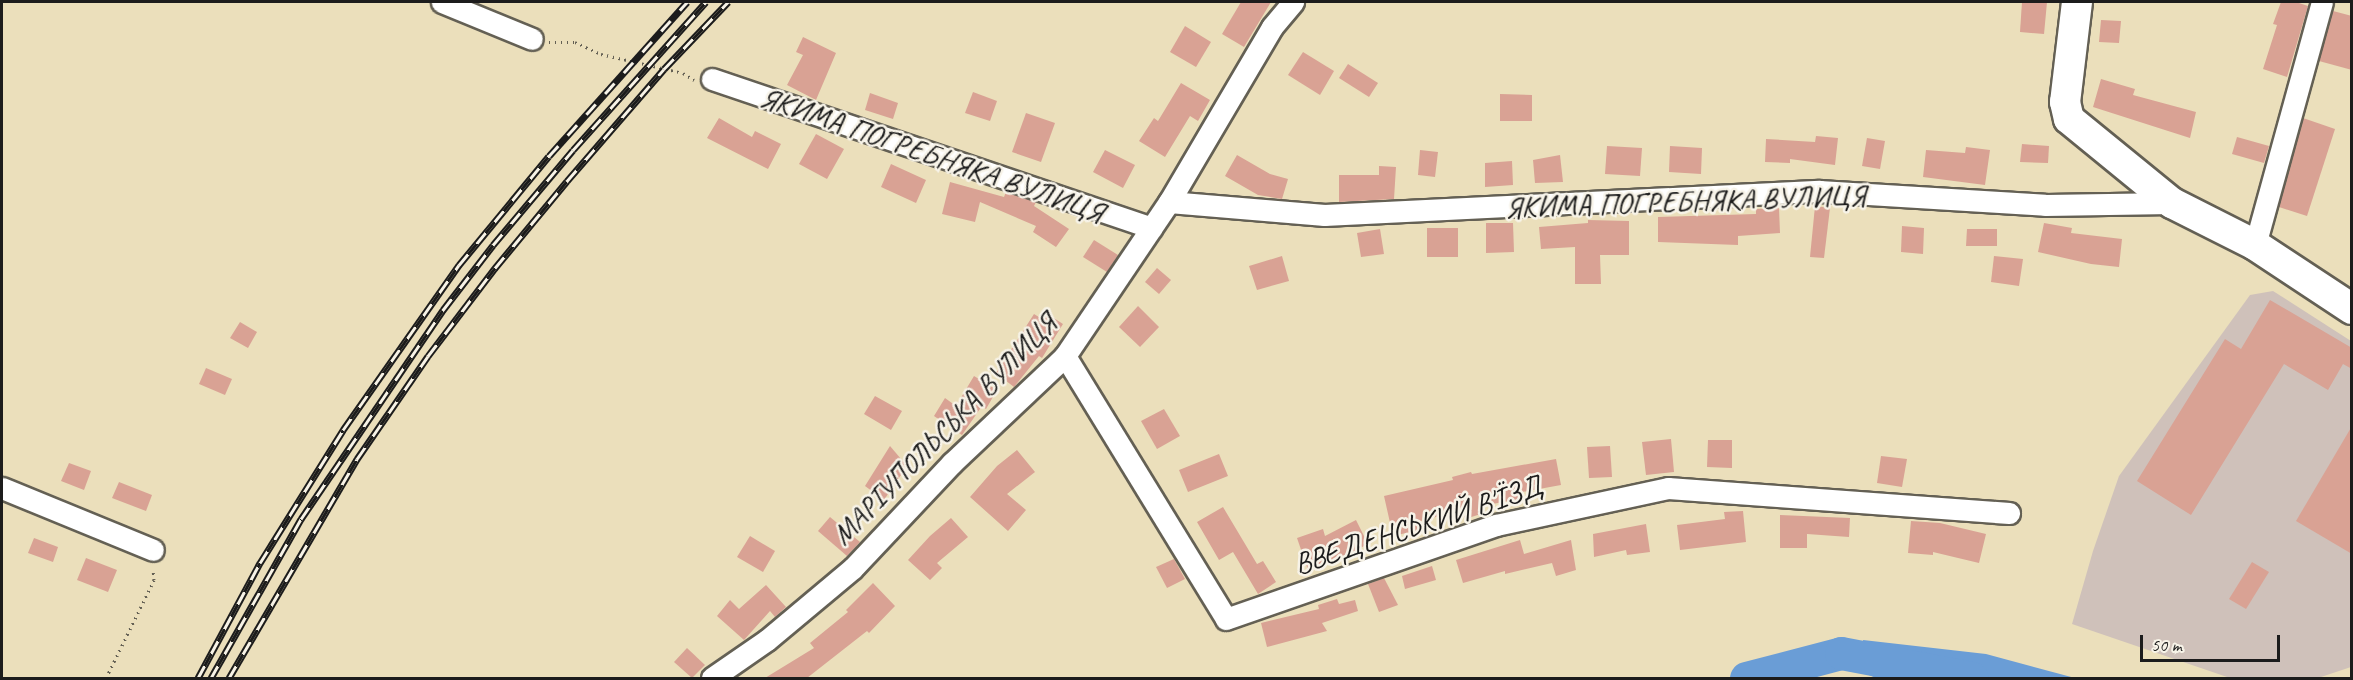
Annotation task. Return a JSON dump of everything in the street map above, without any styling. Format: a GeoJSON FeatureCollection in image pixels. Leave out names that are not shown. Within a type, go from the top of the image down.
{"type":"FeatureCollection","features":[{"type":"Feature","properties":{"kind":"street"},"geometry":{"type":"LineString","coordinates":[[442,2],[532,39]]}},
{"type":"Feature","properties":{"kind":"street","name":"МАРІУПОЛЬСЬКА ВУЛИЦЯ"},"geometry":{"type":"LineString","coordinates":[[712,678],[767,640],[854,568],[952,463],[1065,356],[1169,202],[1272,27],[1293,2]]}},
{"type":"Feature","properties":{"kind":"street"},"geometry":{"type":"LineString","coordinates":[[2077,2],[2065,102],[2069,119],[2172,203]]}},
{"type":"Feature","properties":{"kind":"street"},"geometry":{"type":"LineString","coordinates":[[2255,245],[2322,2]]}},
{"type":"Feature","properties":{"kind":"street","name":"ЯКИМА ПОГРЕБНЯКА ВУЛИЦЯ"},"geometry":{"type":"LineString","coordinates":[[712,79],[1151,228]]}},
{"type":"Feature","properties":{"kind":"street","name":"ЯКИМА ПОГРЕБНЯКА ВУЛИЦЯ"},"geometry":{"type":"LineString","coordinates":[[1169,202],[1324,215],[1819,191],[2045,205],[2172,203],[2255,245],[2352,309]]}},
{"type":"Feature","properties":{"kind":"street","name":"ВВЕДЕНСЬКИЙ В'ЇЗД"},"geometry":{"type":"LineString","coordinates":[[1065,356],[1226,619],[1496,525],[1668,488],[2009,513]]}},
{"type":"Feature","properties":{"kind":"street"},"geometry":{"type":"LineString","coordinates":[[2,488],[153,550]]}},
{"type":"Feature","properties":{"kind":"path"},"geometry":{"type":"LineString","coordinates":[[532,39],[560,44],[575,42],[601,54],[683,73],[695,81],[712,79]]}},
{"type":"Feature","properties":{"kind":"path"},"geometry":{"type":"LineString","coordinates":[[106,678],[153,580],[153,550]]}},
{"type":"Feature","properties":{"kind":"shaded area"},"geometry":{"type":"Polygon","coordinates":[[[2273,291],[2351,341],[2351,667],[2318,678],[2230,678],[2072,624],[2093,551],[2119,476],[2250,295],[2273,291]]]}},
{"type":"Feature","properties":{"kind":"water"},"geometry":{"type":"Polygon","coordinates":[[[1863,640],[1986,654],[2075,678],[1876,678],[1869,675],[1863,640]]]}},
{"type":"Feature","properties":{"kind":"building"},"geometry":{"type":"Polygon","coordinates":[[[1241,2],[1271,2],[1244,47],[1222,34],[1241,2]]]}},
{"type":"Feature","properties":{"kind":"building"},"geometry":{"type":"Polygon","coordinates":[[[2022,2],[2047,2],[2044,34],[2020,32],[2022,2]]]}},
{"type":"Feature","properties":{"kind":"building"},"geometry":{"type":"Polygon","coordinates":[[[2281,2],[2296,2],[2308,6],[2287,77],[2263,69],[2277,25],[2273,24],[2281,2]]]}},
{"type":"Feature","properties":{"kind":"building"},"geometry":{"type":"Polygon","coordinates":[[[2333,11],[2352,16],[2352,70],[2319,61],[2333,11]]]}},
{"type":"Feature","properties":{"kind":"building"},"geometry":{"type":"Polygon","coordinates":[[[2101,20],[2121,21],[2119,43],[2099,42],[2101,20]]]}},
{"type":"Feature","properties":{"kind":"building"},"geometry":{"type":"Polygon","coordinates":[[[1185,26],[1211,42],[1196,67],[1170,52],[1185,26]]]}},
{"type":"Feature","properties":{"kind":"building"},"geometry":{"type":"Polygon","coordinates":[[[803,37],[836,53],[816,100],[787,85],[803,55],[796,52],[803,37]]]}},
{"type":"Feature","properties":{"kind":"building"},"geometry":{"type":"Polygon","coordinates":[[[1303,52],[1334,71],[1320,95],[1288,75],[1303,52]]]}},
{"type":"Feature","properties":{"kind":"building"},"geometry":{"type":"Polygon","coordinates":[[[1348,64],[1378,83],[1369,97],[1339,78],[1348,64]]]}},
{"type":"Feature","properties":{"kind":"building"},"geometry":{"type":"Polygon","coordinates":[[[2101,79],[2135,89],[2133,95],[2196,112],[2190,138],[2093,107],[2101,79]]]}},
{"type":"Feature","properties":{"kind":"building"},"geometry":{"type":"Polygon","coordinates":[[[1181,83],[1210,100],[1198,121],[1190,116],[1165,157],[1139,141],[1154,118],[1158,121],[1181,83]]]}},
{"type":"Feature","properties":{"kind":"building"},"geometry":{"type":"Polygon","coordinates":[[[973,92],[997,101],[990,121],[965,113],[973,92]]]}},
{"type":"Feature","properties":{"kind":"building"},"geometry":{"type":"Polygon","coordinates":[[[870,93],[898,103],[893,119],[865,110],[870,93]]]}},
{"type":"Feature","properties":{"kind":"building"},"geometry":{"type":"Polygon","coordinates":[[[1500,94],[1532,95],[1532,121],[1500,121],[1500,94]]]}},
{"type":"Feature","properties":{"kind":"building"},"geometry":{"type":"Polygon","coordinates":[[[1026,113],[1055,123],[1041,162],[1012,152],[1026,113]]]}},
{"type":"Feature","properties":{"kind":"building"},"geometry":{"type":"Polygon","coordinates":[[[719,118],[752,137],[755,131],[781,144],[768,169],[707,138],[719,118]]]}},
{"type":"Feature","properties":{"kind":"building"},"geometry":{"type":"Polygon","coordinates":[[[2303,118],[2335,129],[2307,216],[2279,207],[2303,118]]]}},
{"type":"Feature","properties":{"kind":"building"},"geometry":{"type":"Polygon","coordinates":[[[816,134],[844,149],[827,179],[799,164],[816,134]]]}},
{"type":"Feature","properties":{"kind":"building"},"geometry":{"type":"Polygon","coordinates":[[[1816,136],[1838,138],[1835,165],[1790,159],[1790,163],[1765,162],[1766,139],[1815,142],[1816,136]]]}},
{"type":"Feature","properties":{"kind":"building"},"geometry":{"type":"Polygon","coordinates":[[[2237,137],[2269,146],[2264,163],[2232,154],[2237,137]]]}},
{"type":"Feature","properties":{"kind":"building"},"geometry":{"type":"Polygon","coordinates":[[[1867,138],[1885,141],[1880,169],[1862,166],[1867,138]]]}},
{"type":"Feature","properties":{"kind":"building"},"geometry":{"type":"Polygon","coordinates":[[[2022,144],[2049,146],[2048,163],[2020,162],[2022,144]]]}},
{"type":"Feature","properties":{"kind":"building"},"geometry":{"type":"Polygon","coordinates":[[[1607,146],[1642,148],[1640,176],[1605,174],[1607,146]]]}},
{"type":"Feature","properties":{"kind":"building"},"geometry":{"type":"Polygon","coordinates":[[[1670,146],[1702,148],[1701,174],[1669,172],[1670,146]]]}},
{"type":"Feature","properties":{"kind":"building"},"geometry":{"type":"Polygon","coordinates":[[[1966,147],[1990,150],[1985,185],[1923,177],[1926,150],[1965,153],[1966,147]]]}},
{"type":"Feature","properties":{"kind":"building"},"geometry":{"type":"Polygon","coordinates":[[[1105,150],[1135,165],[1123,188],[1093,172],[1105,150]]]}},
{"type":"Feature","properties":{"kind":"building"},"geometry":{"type":"Polygon","coordinates":[[[1420,150],[1438,152],[1435,177],[1418,175],[1420,150]]]}},
{"type":"Feature","properties":{"kind":"building"},"geometry":{"type":"Polygon","coordinates":[[[1237,155],[1270,174],[1288,179],[1282,199],[1258,195],[1225,176],[1237,155]]]}},
{"type":"Feature","properties":{"kind":"building"},"geometry":{"type":"Polygon","coordinates":[[[1560,155],[1563,182],[1535,183],[1533,160],[1560,155]]]}},
{"type":"Feature","properties":{"kind":"building"},"geometry":{"type":"Polygon","coordinates":[[[1512,161],[1513,185],[1485,187],[1485,163],[1512,161]]]}},
{"type":"Feature","properties":{"kind":"building"},"geometry":{"type":"Polygon","coordinates":[[[891,164],[926,180],[916,203],[881,187],[891,164]]]}},
{"type":"Feature","properties":{"kind":"building"},"geometry":{"type":"Polygon","coordinates":[[[1379,166],[1396,167],[1394,199],[1339,202],[1339,175],[1379,175],[1379,166]]]}},
{"type":"Feature","properties":{"kind":"building"},"geometry":{"type":"Polygon","coordinates":[[[950,182],[1004,197],[1006,192],[1036,202],[1034,206],[1069,229],[1056,247],[1033,232],[1036,226],[980,202],[975,222],[942,214],[950,182]]]}},
{"type":"Feature","properties":{"kind":"building"},"geometry":{"type":"Polygon","coordinates":[[[1815,206],[1830,208],[1824,258],[1810,257],[1815,206]]]}},
{"type":"Feature","properties":{"kind":"building"},"geometry":{"type":"Polygon","coordinates":[[[1779,208],[1780,233],[1738,236],[1738,245],[1658,242],[1658,217],[1756,214],[1756,209],[1779,208]]]}},
{"type":"Feature","properties":{"kind":"building"},"geometry":{"type":"Polygon","coordinates":[[[1588,220],[1629,221],[1629,255],[1600,255],[1601,284],[1575,284],[1575,247],[1541,249],[1539,227],[1588,223],[1588,220]]]}},
{"type":"Feature","properties":{"kind":"building"},"geometry":{"type":"Polygon","coordinates":[[[1486,223],[1513,223],[1514,252],[1486,253],[1486,223]]]}},
{"type":"Feature","properties":{"kind":"building"},"geometry":{"type":"Polygon","coordinates":[[[2044,223],[2072,228],[2071,233],[2122,239],[2119,267],[2091,264],[2038,252],[2044,223]]]}},
{"type":"Feature","properties":{"kind":"building"},"geometry":{"type":"Polygon","coordinates":[[[1902,226],[1924,228],[1923,254],[1901,252],[1902,226]]]}},
{"type":"Feature","properties":{"kind":"building"},"geometry":{"type":"Polygon","coordinates":[[[1427,228],[1458,228],[1458,257],[1427,257],[1427,228]]]}},
{"type":"Feature","properties":{"kind":"building"},"geometry":{"type":"Polygon","coordinates":[[[1380,229],[1384,254],[1361,257],[1357,233],[1380,229]]]}},
{"type":"Feature","properties":{"kind":"building"},"geometry":{"type":"Polygon","coordinates":[[[1967,229],[1997,229],[1997,246],[1966,246],[1967,229]]]}},
{"type":"Feature","properties":{"kind":"building"},"geometry":{"type":"Polygon","coordinates":[[[1094,240],[1118,255],[1107,272],[1083,257],[1094,240]]]}},
{"type":"Feature","properties":{"kind":"building"},"geometry":{"type":"Polygon","coordinates":[[[1282,256],[1289,281],[1257,290],[1249,266],[1282,256]]]}},
{"type":"Feature","properties":{"kind":"building"},"geometry":{"type":"Polygon","coordinates":[[[1994,256],[2023,259],[2019,286],[1991,282],[1994,256]]]}},
{"type":"Feature","properties":{"kind":"building"},"geometry":{"type":"Polygon","coordinates":[[[1157,268],[1171,280],[1159,294],[1145,282],[1157,268]]]}},
{"type":"Feature","properties":{"kind":"building"},"geometry":{"type":"Polygon","coordinates":[[[2270,300],[2352,348],[2352,369],[2343,364],[2328,390],[2284,364],[2191,515],[2137,481],[2225,339],[2241,349],[2270,300]]]}},
{"type":"Feature","properties":{"kind":"building"},"geometry":{"type":"Polygon","coordinates":[[[1138,306],[1159,327],[1140,347],[1119,327],[1138,306]]]}},
{"type":"Feature","properties":{"kind":"building"},"geometry":{"type":"Polygon","coordinates":[[[1046,313],[1063,324],[1042,358],[1039,356],[1014,387],[996,373],[1034,314],[1042,319],[1046,313]]]}},
{"type":"Feature","properties":{"kind":"building"},"geometry":{"type":"Polygon","coordinates":[[[240,322],[257,332],[248,348],[230,338],[240,322]]]}},
{"type":"Feature","properties":{"kind":"building"},"geometry":{"type":"Polygon","coordinates":[[[206,368],[232,379],[225,395],[199,384],[206,368]]]}},
{"type":"Feature","properties":{"kind":"building"},"geometry":{"type":"Polygon","coordinates":[[[974,376],[997,390],[986,409],[982,406],[962,435],[934,416],[945,398],[956,406],[974,376]]]}},
{"type":"Feature","properties":{"kind":"building"},"geometry":{"type":"Polygon","coordinates":[[[875,396],[902,411],[891,430],[864,414],[875,396]]]}},
{"type":"Feature","properties":{"kind":"building"},"geometry":{"type":"Polygon","coordinates":[[[1164,409],[1180,436],[1157,449],[1141,421],[1164,409]]]}},
{"type":"Feature","properties":{"kind":"building"},"geometry":{"type":"Polygon","coordinates":[[[2352,426],[2352,554],[2296,521],[2352,426]]]}},
{"type":"Feature","properties":{"kind":"building"},"geometry":{"type":"Polygon","coordinates":[[[1671,439],[1674,472],[1646,475],[1642,442],[1671,439]]]}},
{"type":"Feature","properties":{"kind":"building"},"geometry":{"type":"Polygon","coordinates":[[[1708,440],[1732,440],[1732,468],[1707,467],[1708,440]]]}},
{"type":"Feature","properties":{"kind":"building"},"geometry":{"type":"Polygon","coordinates":[[[890,446],[907,466],[884,500],[865,486],[890,446]]]}},
{"type":"Feature","properties":{"kind":"building"},"geometry":{"type":"Polygon","coordinates":[[[1610,446],[1612,477],[1589,478],[1587,447],[1610,446]]]}},
{"type":"Feature","properties":{"kind":"building"},"geometry":{"type":"Polygon","coordinates":[[[1017,450],[1035,472],[1007,494],[1026,510],[1008,531],[970,497],[997,466],[1017,450]]]}},
{"type":"Feature","properties":{"kind":"building"},"geometry":{"type":"Polygon","coordinates":[[[1219,454],[1228,476],[1188,492],[1179,470],[1219,454]]]}},
{"type":"Feature","properties":{"kind":"building"},"geometry":{"type":"Polygon","coordinates":[[[1881,456],[1907,459],[1902,487],[1877,483],[1881,456]]]}},
{"type":"Feature","properties":{"kind":"building"},"geometry":{"type":"Polygon","coordinates":[[[1556,459],[1561,485],[1517,493],[1519,499],[1482,506],[1484,513],[1465,519],[1462,510],[1417,522],[1419,530],[1393,536],[1384,496],[1453,480],[1452,477],[1471,472],[1472,474],[1556,459]]]}},
{"type":"Feature","properties":{"kind":"building"},"geometry":{"type":"Polygon","coordinates":[[[69,463],[91,471],[84,490],[61,481],[69,463]]]}},
{"type":"Feature","properties":{"kind":"building"},"geometry":{"type":"Polygon","coordinates":[[[119,482],[152,495],[146,511],[112,498],[119,482]]]}},
{"type":"Feature","properties":{"kind":"building"},"geometry":{"type":"Polygon","coordinates":[[[1223,507],[1257,564],[1263,561],[1276,582],[1258,594],[1233,552],[1219,560],[1197,522],[1223,507]]]}},
{"type":"Feature","properties":{"kind":"building"},"geometry":{"type":"Polygon","coordinates":[[[1743,511],[1746,542],[1680,550],[1677,525],[1725,519],[1724,512],[1743,511]]]}},
{"type":"Feature","properties":{"kind":"building"},"geometry":{"type":"Polygon","coordinates":[[[1780,515],[1850,518],[1849,537],[1807,534],[1807,548],[1780,548],[1780,515]]]}},
{"type":"Feature","properties":{"kind":"building"},"geometry":{"type":"Polygon","coordinates":[[[830,517],[860,542],[847,556],[818,531],[830,517]]]}},
{"type":"Feature","properties":{"kind":"building"},"geometry":{"type":"Polygon","coordinates":[[[951,518],[968,537],[937,563],[942,568],[930,580],[908,560],[951,518]]]}},
{"type":"Feature","properties":{"kind":"building"},"geometry":{"type":"Polygon","coordinates":[[[1356,520],[1368,544],[1334,562],[1308,570],[1297,538],[1323,529],[1325,536],[1356,520]]]}},
{"type":"Feature","properties":{"kind":"building"},"geometry":{"type":"Polygon","coordinates":[[[1911,521],[1940,523],[1986,534],[1979,563],[1933,552],[1933,555],[1908,553],[1911,521]]]}},
{"type":"Feature","properties":{"kind":"building"},"geometry":{"type":"Polygon","coordinates":[[[1646,524],[1650,552],[1627,555],[1626,550],[1594,557],[1593,534],[1646,524]]]}},
{"type":"Feature","properties":{"kind":"building"},"geometry":{"type":"Polygon","coordinates":[[[750,536],[775,551],[763,572],[737,557],[750,536]]]}},
{"type":"Feature","properties":{"kind":"building"},"geometry":{"type":"Polygon","coordinates":[[[34,538],[58,547],[53,562],[28,553],[34,538]]]}},
{"type":"Feature","properties":{"kind":"building"},"geometry":{"type":"Polygon","coordinates":[[[1520,540],[1524,554],[1571,540],[1576,570],[1556,576],[1552,563],[1505,574],[1505,571],[1463,583],[1456,560],[1520,540]]]}},
{"type":"Feature","properties":{"kind":"building"},"geometry":{"type":"Polygon","coordinates":[[[86,558],[117,570],[108,592],[77,580],[86,558]]]}},
{"type":"Feature","properties":{"kind":"building"},"geometry":{"type":"Polygon","coordinates":[[[1174,559],[1185,579],[1167,588],[1156,567],[1174,559]]]}},
{"type":"Feature","properties":{"kind":"building"},"geometry":{"type":"Polygon","coordinates":[[[2252,562],[2269,572],[2246,609],[2229,599],[2252,562]]]}},
{"type":"Feature","properties":{"kind":"building"},"geometry":{"type":"Polygon","coordinates":[[[1432,566],[1436,580],[1405,589],[1402,576],[1432,566]]]}},
{"type":"Feature","properties":{"kind":"building"},"geometry":{"type":"Polygon","coordinates":[[[1384,578],[1398,605],[1379,612],[1368,584],[1384,578]]]}},
{"type":"Feature","properties":{"kind":"building"},"geometry":{"type":"Polygon","coordinates":[[[873,583],[895,606],[869,633],[867,631],[807,678],[765,678],[814,648],[810,643],[848,612],[846,610],[873,583]]]}},
{"type":"Feature","properties":{"kind":"building"},"geometry":{"type":"Polygon","coordinates":[[[766,585],[786,607],[775,617],[770,611],[744,640],[717,616],[730,600],[739,609],[766,585]]]}},
{"type":"Feature","properties":{"kind":"building"},"geometry":{"type":"Polygon","coordinates":[[[1337,599],[1339,604],[1355,600],[1358,611],[1322,623],[1327,631],[1267,647],[1261,623],[1319,609],[1318,605],[1337,599]]]}},
{"type":"Feature","properties":{"kind":"building"},"geometry":{"type":"Polygon","coordinates":[[[687,648],[705,665],[692,678],[674,662],[687,648]]]}},
{"type":"Feature","properties":{"kind":"waterway"},"geometry":{"type":"LineString","coordinates":[[1746,678],[1841,653],[1972,678]]}},
{"type":"Feature","properties":{"kind":"railway"},"geometry":{"type":"LineString","coordinates":[[198,678],[260,563],[343,430],[459,265],[549,156],[687,2]]}},
{"type":"Feature","properties":{"kind":"railway"},"geometry":{"type":"LineString","coordinates":[[211,678],[301,519],[443,310],[493,245],[573,150],[706,2]]}},
{"type":"Feature","properties":{"kind":"railway"},"geometry":{"type":"LineString","coordinates":[[229,678],[357,459],[428,356],[495,268],[567,181],[664,69],[728,2]]}}]}
